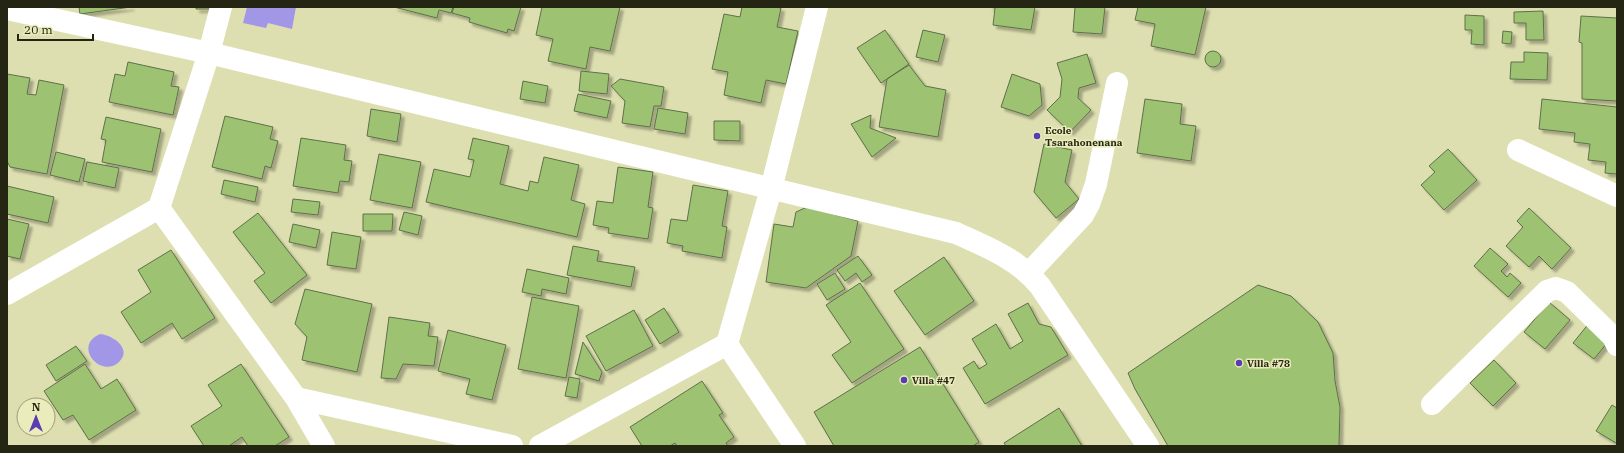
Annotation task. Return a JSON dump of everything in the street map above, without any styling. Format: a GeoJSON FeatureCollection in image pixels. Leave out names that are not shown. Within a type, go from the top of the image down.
{"type":"FeatureCollection","features":[{"type":"Feature","properties":{"kind":"street"},"geometry":{"type":"LineString","coordinates":[[7,294],[159,208],[209,53],[221,7]]}},
{"type":"Feature","properties":{"kind":"street"},"geometry":{"type":"LineString","coordinates":[[540,446],[727,344],[771,190],[817,7]]}},
{"type":"Feature","properties":{"kind":"street"},"geometry":{"type":"LineString","coordinates":[[7,10],[209,53],[771,190],[956,233],[987,247],[1015,262],[1029,272],[1148,446]]}},
{"type":"Feature","properties":{"kind":"street"},"geometry":{"type":"LineString","coordinates":[[1029,272],[1084,215],[1096,184],[1117,83]]}},
{"type":"Feature","properties":{"kind":"street"},"geometry":{"type":"LineString","coordinates":[[1518,150],[1617,196]]}},
{"type":"Feature","properties":{"kind":"street"},"geometry":{"type":"LineString","coordinates":[[159,208],[296,398],[324,446]]}},
{"type":"Feature","properties":{"kind":"street"},"geometry":{"type":"LineString","coordinates":[[1432,404],[1547,291],[1556,288],[1567,292],[1612,337],[1617,345]]}},
{"type":"Feature","properties":{"kind":"street"},"geometry":{"type":"LineString","coordinates":[[727,344],[795,446]]}},
{"type":"Feature","properties":{"kind":"street"},"geometry":{"type":"LineString","coordinates":[[296,398],[512,446]]}},
{"type":"Feature","properties":{"kind":"shaded area"},"geometry":{"type":"Polygon","coordinates":[[[247,7],[296,7],[292,29],[268,23],[266,28],[243,23],[247,7]]]}},
{"type":"Feature","properties":{"kind":"shaded area"},"geometry":{"type":"Polygon","coordinates":[[[100,334],[110,337],[119,343],[124,352],[123,357],[119,362],[112,366],[98,364],[92,359],[89,353],[89,346],[92,339],[100,334]]]}},
{"type":"Feature","properties":{"kind":"building"},"geometry":{"type":"Polygon","coordinates":[[[79,7],[131,7],[80,14],[79,7]]]}},
{"type":"Feature","properties":{"kind":"building"},"geometry":{"type":"Polygon","coordinates":[[[196,7],[219,7],[219,9],[196,9],[196,7]]]}},
{"type":"Feature","properties":{"kind":"building"},"geometry":{"type":"Polygon","coordinates":[[[394,7],[453,7],[451,13],[439,10],[437,18],[394,7]]]}},
{"type":"Feature","properties":{"kind":"building"},"geometry":{"type":"Polygon","coordinates":[[[454,7],[521,7],[514,31],[508,29],[507,33],[469,22],[470,18],[452,13],[454,7]]]}},
{"type":"Feature","properties":{"kind":"building"},"geometry":{"type":"Polygon","coordinates":[[[542,7],[620,7],[610,51],[590,47],[586,69],[548,61],[553,39],[536,35],[542,7]]]}},
{"type":"Feature","properties":{"kind":"building"},"geometry":{"type":"Polygon","coordinates":[[[742,7],[781,8],[777,27],[798,31],[786,84],[766,80],[761,103],[724,95],[728,72],[712,69],[724,14],[740,17],[742,7]]]}},
{"type":"Feature","properties":{"kind":"building"},"geometry":{"type":"Polygon","coordinates":[[[989,7],[1035,7],[1031,30],[993,25],[995,8],[989,7]]]}},
{"type":"Feature","properties":{"kind":"building"},"geometry":{"type":"Polygon","coordinates":[[[1075,7],[1105,7],[1102,34],[1073,32],[1075,7]]]}},
{"type":"Feature","properties":{"kind":"building"},"geometry":{"type":"Polygon","coordinates":[[[1138,7],[1206,7],[1195,55],[1151,46],[1155,24],[1135,20],[1138,7]]]}},
{"type":"Feature","properties":{"kind":"building"},"geometry":{"type":"Polygon","coordinates":[[[1543,11],[1544,40],[1526,40],[1526,23],[1514,23],[1514,12],[1543,11]]]}},
{"type":"Feature","properties":{"kind":"building"},"geometry":{"type":"Polygon","coordinates":[[[1465,15],[1484,16],[1484,45],[1471,44],[1472,30],[1465,30],[1465,15]]]}},
{"type":"Feature","properties":{"kind":"building"},"geometry":{"type":"Polygon","coordinates":[[[1581,16],[1617,18],[1617,101],[1582,99],[1582,43],[1579,42],[1581,16]]]}},
{"type":"Feature","properties":{"kind":"building"},"geometry":{"type":"Polygon","coordinates":[[[885,30],[909,64],[881,83],[857,48],[885,30]]]}},
{"type":"Feature","properties":{"kind":"building"},"geometry":{"type":"Polygon","coordinates":[[[923,30],[945,35],[938,62],[916,57],[923,30]]]}},
{"type":"Feature","properties":{"kind":"building"},"geometry":{"type":"Polygon","coordinates":[[[1503,31],[1512,32],[1511,44],[1502,43],[1503,31]]]}},
{"type":"Feature","properties":{"kind":"building"},"geometry":{"type":"Polygon","coordinates":[[[1210,51],[1216,51],[1221,56],[1219,65],[1216,67],[1210,67],[1205,62],[1205,56],[1210,51]]]}},
{"type":"Feature","properties":{"kind":"building"},"geometry":{"type":"Polygon","coordinates":[[[1524,52],[1548,53],[1547,80],[1510,79],[1511,62],[1524,62],[1524,52]]]}},
{"type":"Feature","properties":{"kind":"building"},"geometry":{"type":"Polygon","coordinates":[[[1087,54],[1096,83],[1079,88],[1078,98],[1091,110],[1070,132],[1047,110],[1060,97],[1062,79],[1057,63],[1087,54]]]}},
{"type":"Feature","properties":{"kind":"building"},"geometry":{"type":"Polygon","coordinates":[[[128,62],[174,72],[171,86],[179,87],[173,115],[109,102],[115,74],[125,76],[128,62]]]}},
{"type":"Feature","properties":{"kind":"building"},"geometry":{"type":"Polygon","coordinates":[[[909,65],[925,86],[946,90],[938,137],[879,127],[887,79],[909,65]]]}},
{"type":"Feature","properties":{"kind":"building"},"geometry":{"type":"Polygon","coordinates":[[[581,71],[609,74],[607,94],[579,91],[581,71]]]}},
{"type":"Feature","properties":{"kind":"building"},"geometry":{"type":"Polygon","coordinates":[[[7,74],[30,78],[27,94],[36,95],[39,80],[64,85],[47,174],[10,167],[7,161],[7,74]]]}},
{"type":"Feature","properties":{"kind":"building"},"geometry":{"type":"Polygon","coordinates":[[[1012,74],[1040,84],[1042,105],[1029,116],[1001,107],[1012,74]]]}},
{"type":"Feature","properties":{"kind":"building"},"geometry":{"type":"Polygon","coordinates":[[[620,79],[664,87],[661,106],[654,106],[650,127],[622,123],[625,101],[611,86],[620,79]]]}},
{"type":"Feature","properties":{"kind":"building"},"geometry":{"type":"Polygon","coordinates":[[[523,81],[548,86],[545,103],[520,99],[523,81]]]}},
{"type":"Feature","properties":{"kind":"building"},"geometry":{"type":"Polygon","coordinates":[[[578,94],[611,101],[607,118],[574,111],[578,94]]]}},
{"type":"Feature","properties":{"kind":"building"},"geometry":{"type":"Polygon","coordinates":[[[1145,99],[1182,104],[1180,124],[1196,126],[1191,161],[1137,153],[1145,99]]]}},
{"type":"Feature","properties":{"kind":"building"},"geometry":{"type":"Polygon","coordinates":[[[1542,99],[1617,107],[1617,174],[1605,173],[1606,162],[1588,160],[1590,144],[1574,142],[1575,133],[1539,129],[1542,99]]]}},
{"type":"Feature","properties":{"kind":"building"},"geometry":{"type":"Polygon","coordinates":[[[658,108],[688,113],[685,134],[654,129],[658,108]]]}},
{"type":"Feature","properties":{"kind":"building"},"geometry":{"type":"Polygon","coordinates":[[[371,109],[401,114],[397,142],[367,136],[371,109]]]}},
{"type":"Feature","properties":{"kind":"building"},"geometry":{"type":"Polygon","coordinates":[[[871,115],[870,128],[896,138],[872,157],[851,124],[871,115]]]}},
{"type":"Feature","properties":{"kind":"building"},"geometry":{"type":"Polygon","coordinates":[[[225,116],[273,127],[270,139],[278,141],[271,168],[265,166],[262,179],[212,167],[225,116]]]}},
{"type":"Feature","properties":{"kind":"building"},"geometry":{"type":"Polygon","coordinates":[[[106,117],[161,129],[152,172],[102,162],[106,140],[101,139],[106,117]]]}},
{"type":"Feature","properties":{"kind":"building"},"geometry":{"type":"Polygon","coordinates":[[[714,121],[740,121],[740,141],[714,140],[714,121]]]}},
{"type":"Feature","properties":{"kind":"building"},"geometry":{"type":"Polygon","coordinates":[[[301,138],[346,145],[344,160],[352,161],[349,182],[340,181],[338,193],[293,186],[301,138]]]}},
{"type":"Feature","properties":{"kind":"building"},"geometry":{"type":"Polygon","coordinates":[[[473,138],[509,146],[500,184],[528,191],[530,181],[538,183],[544,157],[579,165],[571,200],[585,204],[577,237],[426,202],[434,169],[470,177],[474,160],[468,159],[473,138]]]}},
{"type":"Feature","properties":{"kind":"building"},"geometry":{"type":"Polygon","coordinates":[[[1044,144],[1072,150],[1065,182],[1079,199],[1056,218],[1034,192],[1044,144]]]}},
{"type":"Feature","properties":{"kind":"building"},"geometry":{"type":"Polygon","coordinates":[[[1448,149],[1477,180],[1444,210],[1421,185],[1435,172],[1429,166],[1448,149]]]}},
{"type":"Feature","properties":{"kind":"building"},"geometry":{"type":"Polygon","coordinates":[[[56,152],[85,159],[79,182],[50,175],[56,152]]]}},
{"type":"Feature","properties":{"kind":"building"},"geometry":{"type":"Polygon","coordinates":[[[379,154],[421,162],[412,208],[370,200],[379,154]]]}},
{"type":"Feature","properties":{"kind":"building"},"geometry":{"type":"Polygon","coordinates":[[[87,162],[119,168],[115,188],[83,181],[87,162]]]}},
{"type":"Feature","properties":{"kind":"building"},"geometry":{"type":"Polygon","coordinates":[[[618,167],[653,172],[648,207],[653,208],[648,239],[608,233],[609,228],[593,225],[597,201],[613,203],[618,167]]]}},
{"type":"Feature","properties":{"kind":"building"},"geometry":{"type":"Polygon","coordinates":[[[224,180],[258,187],[255,202],[221,194],[224,180]]]}},
{"type":"Feature","properties":{"kind":"building"},"geometry":{"type":"Polygon","coordinates":[[[693,185],[728,191],[722,226],[727,227],[722,258],[682,251],[683,246],[667,243],[671,219],[687,221],[693,185]]]}},
{"type":"Feature","properties":{"kind":"building"},"geometry":{"type":"Polygon","coordinates":[[[7,186],[54,197],[48,223],[7,214],[7,186]]]}},
{"type":"Feature","properties":{"kind":"building"},"geometry":{"type":"Polygon","coordinates":[[[293,199],[320,202],[318,215],[291,212],[293,199]]]}},
{"type":"Feature","properties":{"kind":"building"},"geometry":{"type":"Polygon","coordinates":[[[807,207],[858,221],[851,256],[806,288],[766,282],[774,224],[793,227],[796,212],[807,207]]]}},
{"type":"Feature","properties":{"kind":"building"},"geometry":{"type":"Polygon","coordinates":[[[1529,208],[1571,248],[1552,269],[1539,256],[1529,267],[1506,246],[1523,227],[1517,221],[1529,208]]]}},
{"type":"Feature","properties":{"kind":"building"},"geometry":{"type":"Polygon","coordinates":[[[404,212],[422,216],[418,235],[399,230],[404,212]]]}},
{"type":"Feature","properties":{"kind":"building"},"geometry":{"type":"Polygon","coordinates":[[[258,213],[307,275],[271,303],[254,281],[265,273],[233,232],[258,213]]]}},
{"type":"Feature","properties":{"kind":"building"},"geometry":{"type":"Polygon","coordinates":[[[363,214],[393,214],[392,231],[363,231],[363,214]]]}},
{"type":"Feature","properties":{"kind":"building"},"geometry":{"type":"Polygon","coordinates":[[[7,219],[29,224],[20,259],[7,256],[7,219]]]}},
{"type":"Feature","properties":{"kind":"building"},"geometry":{"type":"Polygon","coordinates":[[[293,224],[320,230],[316,248],[289,242],[293,224]]]}},
{"type":"Feature","properties":{"kind":"building"},"geometry":{"type":"Polygon","coordinates":[[[332,232],[361,237],[356,269],[327,265],[332,232]]]}},
{"type":"Feature","properties":{"kind":"building"},"geometry":{"type":"Polygon","coordinates":[[[573,246],[599,251],[597,261],[635,267],[631,287],[567,275],[573,246]]]}},
{"type":"Feature","properties":{"kind":"building"},"geometry":{"type":"Polygon","coordinates":[[[1490,248],[1508,264],[1501,271],[1507,277],[1510,273],[1521,283],[1508,297],[1474,266],[1490,248]]]}},
{"type":"Feature","properties":{"kind":"building"},"geometry":{"type":"Polygon","coordinates":[[[171,250],[215,318],[182,339],[172,323],[141,343],[121,312],[151,292],[138,270],[171,250]]]}},
{"type":"Feature","properties":{"kind":"building"},"geometry":{"type":"Polygon","coordinates":[[[858,256],[872,275],[862,282],[856,273],[845,281],[837,270],[858,256]]]}},
{"type":"Feature","properties":{"kind":"building"},"geometry":{"type":"Polygon","coordinates":[[[944,257],[974,301],[925,335],[894,291],[944,257]]]}},
{"type":"Feature","properties":{"kind":"building"},"geometry":{"type":"Polygon","coordinates":[[[527,269],[569,278],[566,294],[542,289],[541,296],[522,292],[527,269]]]}},
{"type":"Feature","properties":{"kind":"building"},"geometry":{"type":"Polygon","coordinates":[[[835,273],[845,289],[827,300],[817,284],[835,273]]]}},
{"type":"Feature","properties":{"kind":"building"},"geometry":{"type":"Polygon","coordinates":[[[860,283],[904,349],[852,383],[832,355],[851,342],[826,305],[860,283]]]}},
{"type":"Feature","properties":{"kind":"building","name":"Villa #78"},"geometry":{"type":"Polygon","coordinates":[[[1258,285],[1291,296],[1318,322],[1333,353],[1335,381],[1340,407],[1339,446],[1168,446],[1135,389],[1128,373],[1258,285]]]}},
{"type":"Feature","properties":{"kind":"building"},"geometry":{"type":"Polygon","coordinates":[[[305,289],[372,304],[357,372],[302,360],[307,337],[295,324],[305,289]]]}},
{"type":"Feature","properties":{"kind":"building"},"geometry":{"type":"Polygon","coordinates":[[[532,297],[579,306],[566,378],[518,369],[532,297]]]}},
{"type":"Feature","properties":{"kind":"building"},"geometry":{"type":"Polygon","coordinates":[[[1549,302],[1570,320],[1545,349],[1524,332],[1549,302]]]}},
{"type":"Feature","properties":{"kind":"building"},"geometry":{"type":"Polygon","coordinates":[[[1028,303],[1039,324],[1051,327],[1068,355],[985,404],[963,368],[974,361],[979,369],[987,364],[972,339],[996,324],[1010,349],[1023,341],[1008,314],[1028,303]]]}},
{"type":"Feature","properties":{"kind":"building"},"geometry":{"type":"Polygon","coordinates":[[[664,308],[679,332],[660,344],[645,320],[664,308]]]}},
{"type":"Feature","properties":{"kind":"building"},"geometry":{"type":"Polygon","coordinates":[[[634,310],[653,346],[606,371],[586,336],[634,310]]]}},
{"type":"Feature","properties":{"kind":"building"},"geometry":{"type":"Polygon","coordinates":[[[389,317],[430,323],[428,336],[438,337],[434,366],[403,364],[396,379],[381,378],[389,317]]]}},
{"type":"Feature","properties":{"kind":"building"},"geometry":{"type":"Polygon","coordinates":[[[1590,322],[1611,338],[1594,359],[1573,343],[1590,322]]]}},
{"type":"Feature","properties":{"kind":"building"},"geometry":{"type":"Polygon","coordinates":[[[448,330],[506,345],[492,400],[466,394],[470,379],[438,371],[448,330]]]}},
{"type":"Feature","properties":{"kind":"building"},"geometry":{"type":"Polygon","coordinates":[[[583,342],[602,372],[599,381],[575,374],[583,342]]]}},
{"type":"Feature","properties":{"kind":"building"},"geometry":{"type":"Polygon","coordinates":[[[76,346],[87,361],[56,381],[46,365],[76,346]]]}},
{"type":"Feature","properties":{"kind":"building","name":"Villa #47"},"geometry":{"type":"Polygon","coordinates":[[[920,347],[979,442],[973,446],[834,446],[814,412],[920,347]]]}},
{"type":"Feature","properties":{"kind":"building"},"geometry":{"type":"Polygon","coordinates":[[[1494,360],[1516,383],[1493,406],[1470,383],[1494,360]]]}},
{"type":"Feature","properties":{"kind":"building"},"geometry":{"type":"Polygon","coordinates":[[[85,364],[101,389],[117,379],[136,410],[89,440],[73,415],[63,420],[56,409],[56,397],[48,397],[44,391],[85,364]]]}},
{"type":"Feature","properties":{"kind":"building"},"geometry":{"type":"Polygon","coordinates":[[[241,364],[289,437],[275,446],[248,446],[242,437],[229,446],[204,446],[191,426],[222,406],[208,385],[241,364]]]}},
{"type":"Feature","properties":{"kind":"building"},"geometry":{"type":"Polygon","coordinates":[[[569,377],[580,379],[577,398],[565,396],[569,377]]]}},
{"type":"Feature","properties":{"kind":"building"},"geometry":{"type":"Polygon","coordinates":[[[702,381],[723,413],[719,415],[734,437],[726,443],[728,446],[677,446],[675,443],[670,446],[642,446],[630,427],[702,381]]]}},
{"type":"Feature","properties":{"kind":"building"},"geometry":{"type":"Polygon","coordinates":[[[1612,405],[1617,408],[1616,443],[1596,431],[1612,405]]]}},
{"type":"Feature","properties":{"kind":"building"},"geometry":{"type":"Polygon","coordinates":[[[1059,408],[1082,446],[1006,446],[1004,443],[1059,408]]]}},
{"type":"Feature","properties":{"kind":"place","name":"Ecole Tsarahonenana"},"geometry":{"type":"Point","coordinates":[1037,136]}},
{"type":"Feature","properties":{"kind":"place","name":"Villa #78"},"geometry":{"type":"Point","coordinates":[1239,363]}},
{"type":"Feature","properties":{"kind":"place","name":"Villa #47"},"geometry":{"type":"Point","coordinates":[904,380]}}]}
